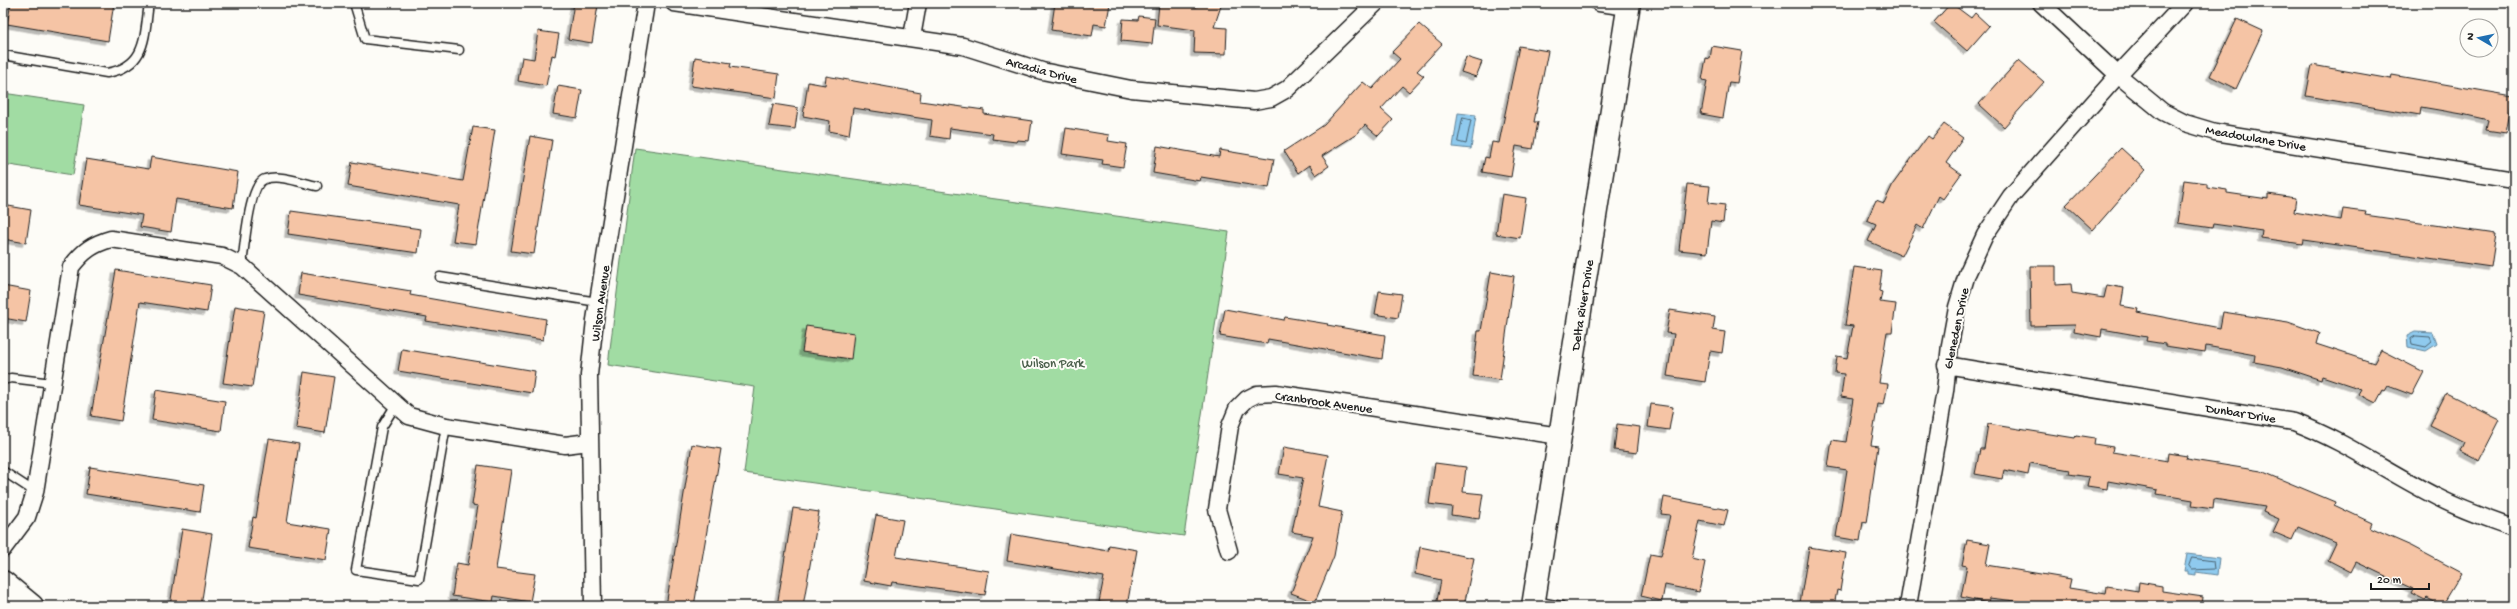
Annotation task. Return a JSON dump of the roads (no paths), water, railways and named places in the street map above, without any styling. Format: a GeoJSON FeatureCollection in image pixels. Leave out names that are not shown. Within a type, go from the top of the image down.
{"type":"FeatureCollection","features":[{"type":"Feature","properties":{"kind":"street","name":"Wilson Avenue"},"geometry":{"type":"LineString","coordinates":[[593,606],[589,375],[598,302],[646,3]]}},
{"type":"Feature","properties":{"kind":"street","name":"Arcadia Drive"},"geometry":{"type":"LineString","coordinates":[[674,3],[912,37],[963,46],[1042,71],[1131,90],[1254,101],[1271,98],[1287,89],[1376,3]]}},
{"type":"Feature","properties":{"kind":"street"},"geometry":{"type":"LineString","coordinates":[[912,37],[918,3]]}},
{"type":"Feature","properties":{"kind":"street"},"geometry":{"type":"LineString","coordinates":[[1599,3],[1628,5]]}},
{"type":"Feature","properties":{"kind":"street","name":"Meadowlane Drive"},"geometry":{"type":"LineString","coordinates":[[2041,3],[2118,75],[2162,112],[2185,123],[2215,132],[2514,180]]}},
{"type":"Feature","properties":{"kind":"street","name":"Gleneden Drive"},"geometry":{"type":"LineString","coordinates":[[1908,606],[1945,391],[1946,365],[1957,307],[1967,274],[1985,235],[2010,196],[2118,75],[2185,3]]}},
{"type":"Feature","properties":{"kind":"street","name":"Delta River Drive"},"geometry":{"type":"LineString","coordinates":[[1533,603],[1628,5]]}},
{"type":"Feature","properties":{"kind":"street"},"geometry":{"type":"LineString","coordinates":[[3,549],[27,517],[35,492],[71,266],[82,253],[96,243],[111,239],[222,256],[242,266],[395,406],[409,416],[446,426],[565,445],[589,442]]}},
{"type":"Feature","properties":{"kind":"street","name":"Dunbar Drive"},"geometry":{"type":"LineString","coordinates":[[1946,365],[2294,422],[2326,434],[2437,497],[2479,516],[2514,528]]}},
{"type":"Feature","properties":{"kind":"street","name":"Cranbrook Avenue"},"geometry":{"type":"LineString","coordinates":[[1229,551],[1217,509],[1230,426],[1238,409],[1247,399],[1257,394],[1276,393],[1560,436]]}},
{"type":"Feature","properties":{"kind":"street"},"geometry":{"type":"LineString","coordinates":[[3,582],[32,606]]}},
{"type":"Feature","properties":{"kind":"lane"},"geometry":{"type":"LineString","coordinates":[[3,55],[107,73],[123,70],[135,61],[143,41],[149,3]]}},
{"type":"Feature","properties":{"kind":"lane"},"geometry":{"type":"LineString","coordinates":[[354,3],[365,39],[459,50]]}},
{"type":"Feature","properties":{"kind":"lane"},"geometry":{"type":"LineString","coordinates":[[242,266],[254,190],[263,179],[273,177],[317,186]]}},
{"type":"Feature","properties":{"kind":"lane"},"geometry":{"type":"LineString","coordinates":[[440,277],[598,302]]}},
{"type":"Feature","properties":{"kind":"lane"},"geometry":{"type":"LineString","coordinates":[[3,380],[11,378],[52,383]]}},
{"type":"Feature","properties":{"kind":"lane"},"geometry":{"type":"LineString","coordinates":[[395,406],[382,427],[356,570],[419,579],[446,426]]}},
{"type":"Feature","properties":{"kind":"lane"},"geometry":{"type":"LineString","coordinates":[[3,471],[35,492]]}},
{"type":"Feature","properties":{"kind":"lane"},"geometry":{"type":"LineString","coordinates":[[1533,603],[1561,606]]}},
{"type":"Feature","properties":{"kind":"water"},"geometry":{"type":"Polygon","coordinates":[[[1458,113],[1476,115],[1471,149],[1453,147],[1458,113]]]}},
{"type":"Feature","properties":{"kind":"water"},"geometry":{"type":"Polygon","coordinates":[[[2415,332],[2433,333],[2437,344],[2426,351],[2408,347],[2407,336],[2415,332]]]}},
{"type":"Feature","properties":{"kind":"water"},"geometry":{"type":"Polygon","coordinates":[[[2187,554],[2219,558],[2217,575],[2196,572],[2196,575],[2188,574],[2188,571],[2184,571],[2187,554]]]}},
{"type":"Feature","properties":{"kind":"park label","name":"Wilson Park"},"geometry":{"type":"Point","coordinates":[1053,362]}}]}
